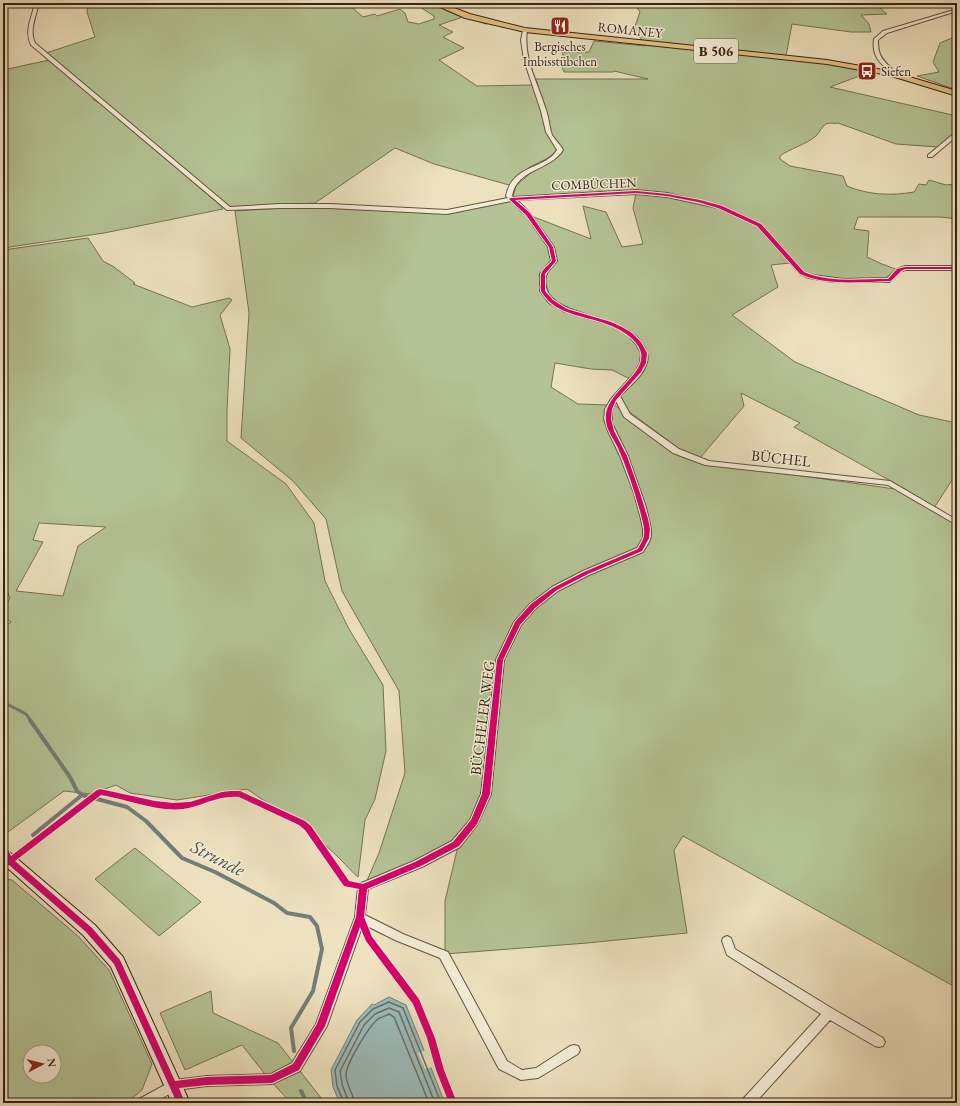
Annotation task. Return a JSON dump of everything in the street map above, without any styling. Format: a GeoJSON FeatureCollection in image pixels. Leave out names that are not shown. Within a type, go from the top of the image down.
{"type":"FeatureCollection","features":[{"type":"Feature","properties":{"kind":"main road","name":"ROMANEY"},"geometry":{"type":"LineString","coordinates":[[435,3],[468,16],[525,30],[827,62],[889,73]]}},
{"type":"Feature","properties":{"kind":"main road","name":"B 506"},"geometry":{"type":"LineString","coordinates":[[889,73],[957,94]]}},
{"type":"Feature","properties":{"kind":"main road"},"geometry":{"type":"LineString","coordinates":[[5,860],[89,930],[116,962],[181,1103]]}},
{"type":"Feature","properties":{"kind":"street","name":"COMBÜCHEN"},"geometry":{"type":"LineString","coordinates":[[37,3],[30,33],[33,44],[229,209],[280,206],[323,206],[447,212],[512,199],[636,192],[667,195],[698,201],[720,207],[759,225],[802,273],[810,278],[822,280],[890,280],[899,270],[904,268],[957,268]]}},
{"type":"Feature","properties":{"kind":"street"},"geometry":{"type":"LineString","coordinates":[[889,73],[890,70],[881,63],[875,50],[876,40],[885,32],[957,10]]}},
{"type":"Feature","properties":{"kind":"street"},"geometry":{"type":"LineString","coordinates":[[512,199],[508,192],[518,179],[534,167],[558,156],[560,150],[550,135],[542,104],[527,65],[523,38],[525,30]]}},
{"type":"Feature","properties":{"kind":"street"},"geometry":{"type":"LineString","coordinates":[[930,156],[957,133]]}},
{"type":"Feature","properties":{"kind":"street","name":"BÜCHELER WEG"},"geometry":{"type":"LineString","coordinates":[[174,1085],[207,1081],[272,1079],[296,1067],[322,1026],[360,917],[363,887],[418,864],[456,844],[474,822],[486,794],[500,660],[517,624],[533,606],[555,589],[586,573],[640,550],[647,537],[647,531],[638,496],[622,451],[608,420],[607,409],[644,367],[645,355],[640,344],[627,331],[606,321],[569,311],[554,304],[543,291],[543,274],[554,261],[551,247],[528,214],[512,199]]}},
{"type":"Feature","properties":{"kind":"street","name":"BÜCHEL"},"geometry":{"type":"LineString","coordinates":[[617,396],[627,415],[676,451],[708,463],[890,483],[957,523]]}},
{"type":"Feature","properties":{"kind":"street"},"geometry":{"type":"LineString","coordinates":[[360,917],[399,937],[444,955],[503,1065],[521,1075],[538,1073],[574,1050]]}},
{"type":"Feature","properties":{"kind":"street"},"geometry":{"type":"LineString","coordinates":[[728,941],[731,952],[829,1013],[879,1042]]}},
{"type":"Feature","properties":{"kind":"street"},"geometry":{"type":"LineString","coordinates":[[747,1103],[829,1013]]}},
{"type":"Feature","properties":{"kind":"street"},"geometry":{"type":"LineString","coordinates":[[143,1103],[174,1085]]}},
{"type":"Feature","properties":{"kind":"green space"},"geometry":{"type":"Polygon","coordinates":[[[88,3],[347,3],[363,17],[375,14],[377,16],[400,9],[405,13],[408,22],[419,24],[434,19],[434,16],[415,4],[428,3],[487,24],[463,17],[439,25],[453,32],[443,37],[464,48],[439,60],[477,86],[533,85],[544,120],[558,149],[556,154],[530,167],[509,185],[434,164],[395,148],[315,203],[230,207],[46,53],[95,37],[87,12],[88,3]]]}},
{"type":"Feature","properties":{"kind":"green space"},"geometry":{"type":"Polygon","coordinates":[[[634,3],[874,3],[887,14],[861,15],[869,24],[871,32],[851,32],[792,24],[786,56],[644,43],[634,29],[640,12],[634,3]]]}},
{"type":"Feature","properties":{"kind":"green space"},"geometry":{"type":"Polygon","coordinates":[[[957,36],[957,90],[917,76],[939,72],[933,62],[940,43],[957,36]]]}},
{"type":"Feature","properties":{"kind":"green space"},"geometry":{"type":"Polygon","coordinates":[[[594,41],[645,46],[644,44],[825,63],[855,68],[862,72],[862,75],[830,87],[957,116],[957,131],[938,147],[896,144],[838,123],[829,123],[824,125],[812,139],[784,153],[780,156],[780,159],[790,166],[843,176],[847,186],[871,193],[897,194],[914,192],[919,184],[926,185],[929,180],[946,185],[957,184],[957,219],[940,217],[858,217],[854,229],[869,231],[867,257],[898,270],[889,279],[822,279],[803,273],[760,225],[721,206],[699,200],[636,192],[512,200],[516,186],[537,167],[562,153],[550,131],[536,79],[648,79],[614,71],[564,72],[561,64],[529,64],[565,62],[562,52],[589,52],[594,41]]]}},
{"type":"Feature","properties":{"kind":"green space"},"geometry":{"type":"Polygon","coordinates":[[[49,60],[223,209],[104,233],[3,248],[3,70],[49,60]]]}},
{"type":"Feature","properties":{"kind":"green space"},"geometry":{"type":"Polygon","coordinates":[[[636,193],[667,196],[715,206],[744,218],[762,229],[790,263],[771,265],[778,287],[732,315],[795,362],[919,415],[957,423],[957,478],[954,477],[934,508],[905,489],[794,427],[800,423],[741,393],[744,406],[700,458],[681,450],[616,402],[644,368],[644,356],[642,367],[630,379],[612,370],[591,369],[555,363],[551,387],[578,404],[609,405],[604,420],[629,475],[639,504],[645,536],[638,549],[579,575],[532,605],[499,659],[484,794],[471,821],[455,842],[365,885],[379,853],[405,773],[399,691],[342,591],[326,519],[293,481],[241,438],[249,313],[235,211],[300,207],[434,213],[511,201],[521,212],[591,239],[583,206],[606,212],[622,247],[643,244],[633,208],[636,193]]]}},
{"type":"Feature","properties":{"kind":"green space"},"geometry":{"type":"Polygon","coordinates":[[[88,238],[103,261],[114,267],[135,283],[133,284],[192,307],[229,298],[232,300],[220,315],[230,349],[227,441],[286,484],[314,523],[325,581],[349,629],[383,685],[386,751],[375,799],[365,820],[358,877],[319,840],[296,822],[247,789],[177,800],[130,793],[116,785],[91,794],[64,791],[8,832],[3,827],[3,628],[11,622],[3,617],[3,609],[10,598],[3,581],[3,250],[88,238]],[[39,523],[33,540],[43,542],[16,591],[63,596],[78,546],[106,527],[39,523]]]}},
{"type":"Feature","properties":{"kind":"green space"},"geometry":{"type":"Polygon","coordinates":[[[613,404],[679,452],[708,464],[902,490],[957,525],[957,988],[683,836],[674,850],[687,933],[587,943],[445,954],[445,901],[458,846],[489,794],[500,706],[502,661],[518,625],[534,608],[556,590],[587,573],[642,551],[650,536],[610,419],[613,404]]]}},
{"type":"Feature","properties":{"kind":"green space"},"geometry":{"type":"Polygon","coordinates":[[[135,848],[201,902],[159,936],[95,879],[135,848]]]}},
{"type":"Feature","properties":{"kind":"green space"},"geometry":{"type":"Polygon","coordinates":[[[3,879],[12,880],[78,936],[109,970],[152,1064],[142,1090],[126,1103],[3,1103],[3,879]]]}},
{"type":"Feature","properties":{"kind":"green space"},"geometry":{"type":"Polygon","coordinates":[[[211,991],[213,1013],[278,1043],[325,1103],[291,1103],[268,1078],[242,1045],[185,1070],[160,1013],[211,991]]]}},
{"type":"Feature","properties":{"kind":"water"},"geometry":{"type":"Polygon","coordinates":[[[389,997],[406,1005],[445,1103],[340,1103],[333,1087],[331,1070],[357,1020],[372,1004],[374,1005],[389,997]]]}},
{"type":"Feature","properties":{"kind":"pier"},"geometry":{"type":"Polygon","coordinates":[[[426,1050],[433,1067],[425,1069],[418,1053],[426,1050]]]}},
{"type":"Feature","properties":{"kind":"waterway","name":"Strunde"},"geometry":{"type":"LineString","coordinates":[[3,702],[26,714],[31,721]]}},
{"type":"Feature","properties":{"kind":"waterway","name":"Strunde"},"geometry":{"type":"LineString","coordinates":[[30,720],[70,777],[77,791],[82,795]]}},
{"type":"Feature","properties":{"kind":"waterway"},"geometry":{"type":"LineString","coordinates":[[33,835],[82,795]]}},
{"type":"Feature","properties":{"kind":"waterway","name":"Strunde"},"geometry":{"type":"LineString","coordinates":[[82,795],[127,807],[146,821],[182,858],[215,872],[274,903],[287,913],[310,917],[317,926],[322,949],[313,991],[291,1028],[294,1051]]}},
{"type":"Feature","properties":{"kind":"waterway","name":"Strunde"},"geometry":{"type":"LineString","coordinates":[[301,1091],[307,1103]]}},
{"type":"Feature","properties":{"kind":"cycle path"},"geometry":{"type":"LineString","coordinates":[[511,199],[636,192],[667,195],[698,201],[720,207],[759,225],[802,273],[821,279],[844,281],[889,280],[899,270],[905,268],[957,268]]}},
{"type":"Feature","properties":{"kind":"cycle path"},"geometry":{"type":"LineString","coordinates":[[363,887],[418,864],[456,844],[474,822],[486,794],[500,660],[517,624],[533,606],[555,589],[586,573],[640,550],[647,536],[645,519],[637,493],[624,456],[611,431],[608,419],[609,409],[614,399],[631,381],[644,363],[644,353],[639,343],[630,334],[620,328],[610,323],[566,310],[550,300],[543,291],[543,274],[554,261],[551,247],[528,214],[511,199]]}},
{"type":"Feature","properties":{"kind":"cycle path"},"geometry":{"type":"LineString","coordinates":[[3,864],[10,861],[100,792],[155,804],[173,806],[182,806],[222,794],[231,793],[240,794],[302,823],[308,828],[347,884],[363,887]]}},
{"type":"Feature","properties":{"kind":"cycle path"},"geometry":{"type":"LineString","coordinates":[[3,848],[10,861],[89,930],[117,962],[181,1103]]}},
{"type":"Feature","properties":{"kind":"cycle path"},"geometry":{"type":"LineString","coordinates":[[174,1085],[207,1081],[272,1079],[296,1067],[321,1026],[360,917],[363,887]]}},
{"type":"Feature","properties":{"kind":"cycle path"},"geometry":{"type":"LineString","coordinates":[[360,917],[369,939],[416,1002],[431,1038],[440,1070],[453,1103]]}},
{"type":"Feature","properties":{"kind":"place","name":"Bergisches Imbisstübchen"},"geometry":{"type":"Point","coordinates":[560,26]}},
{"type":"Feature","properties":{"kind":"place","name":"Siefen"},"geometry":{"type":"Point","coordinates":[867,71]}}]}
